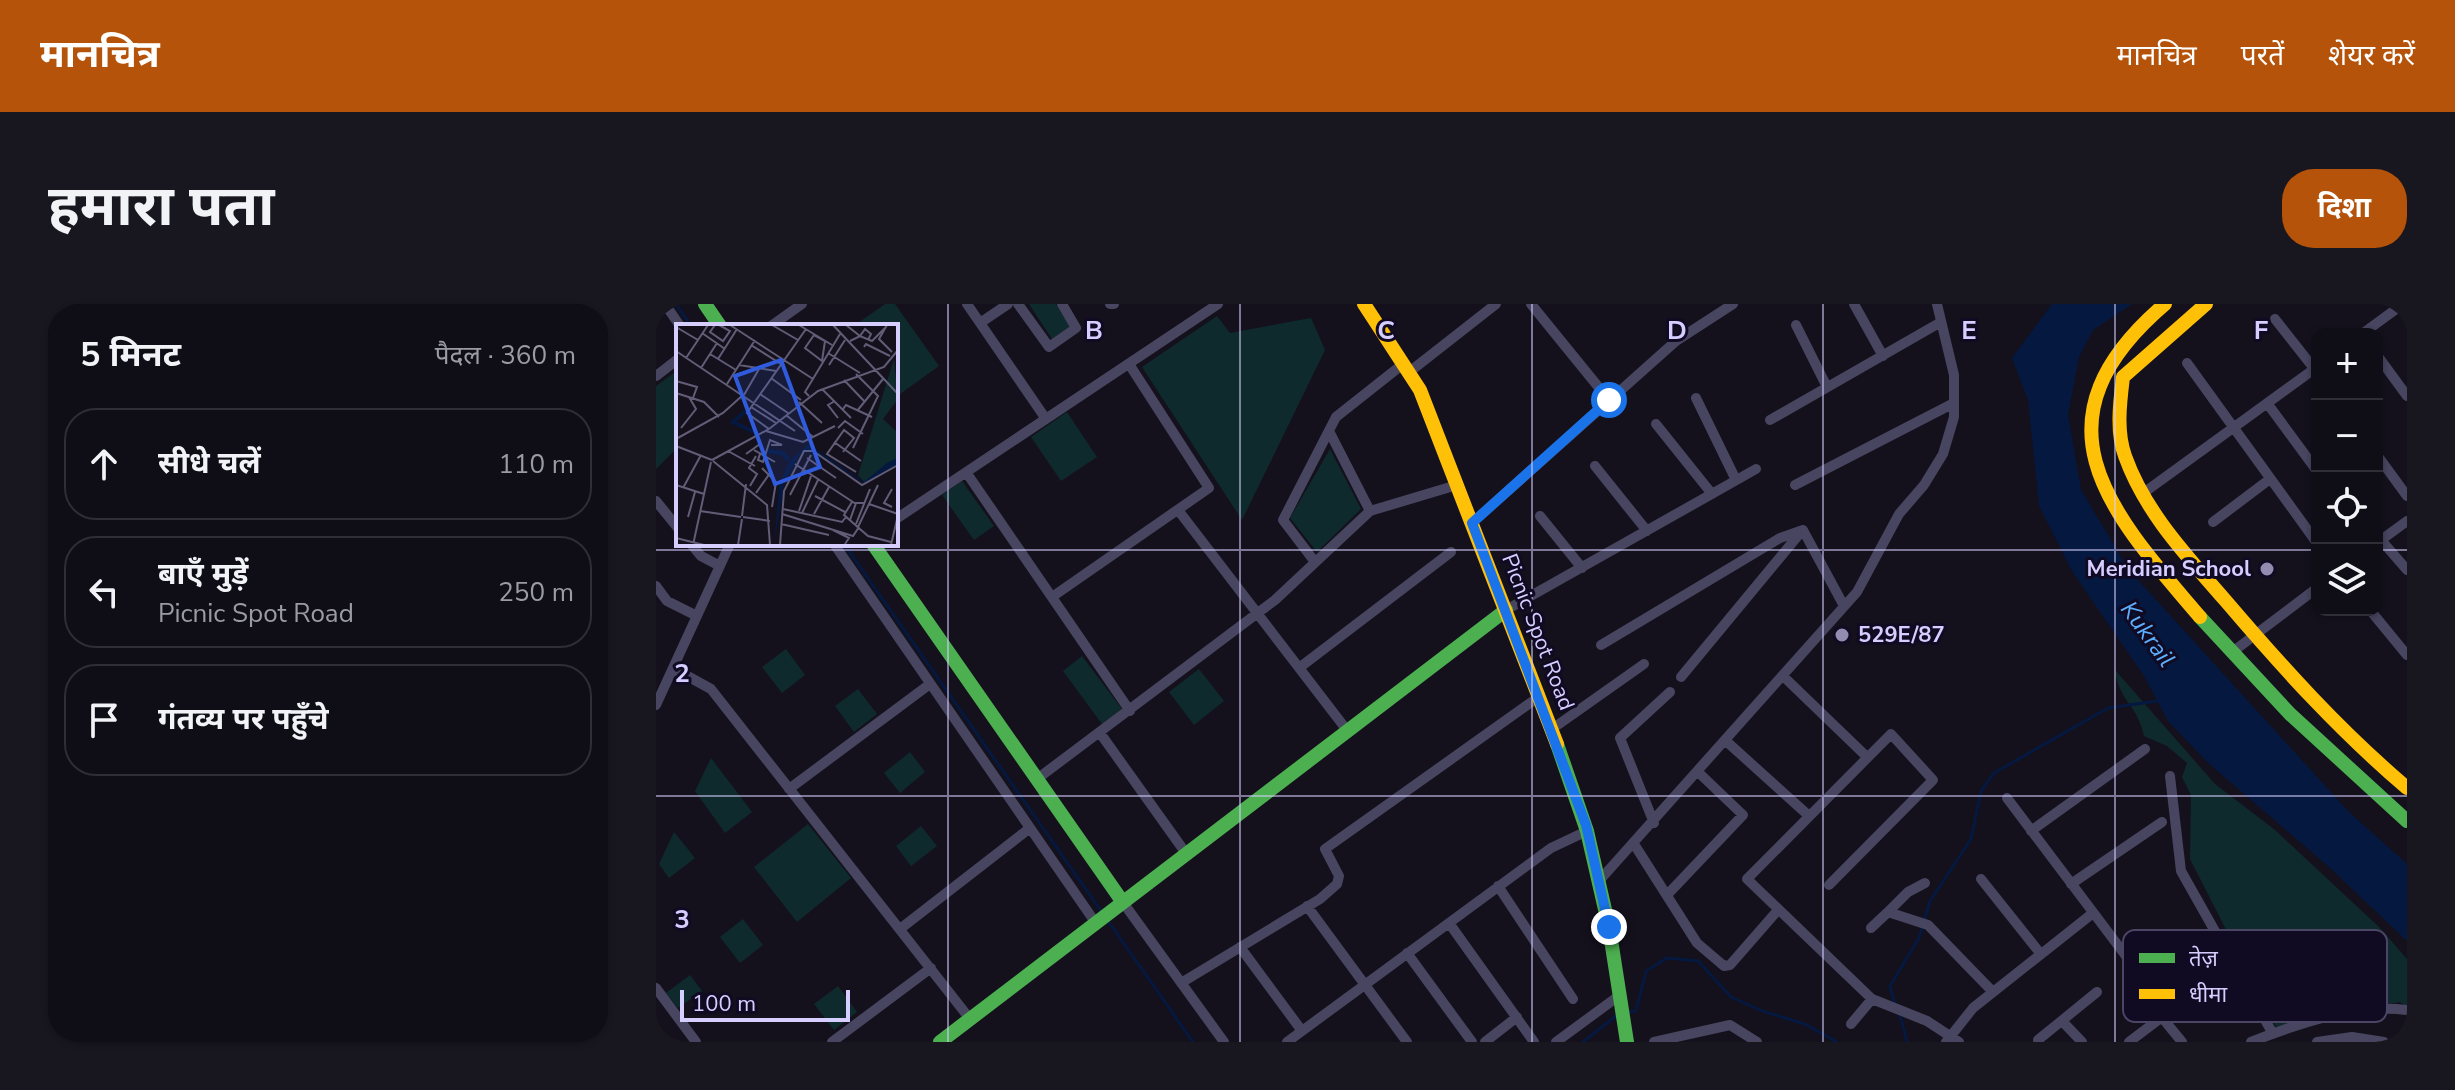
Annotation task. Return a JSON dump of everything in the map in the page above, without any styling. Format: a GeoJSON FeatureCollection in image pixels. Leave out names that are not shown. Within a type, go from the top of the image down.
{"type":"FeatureCollection","features":[{"type":"Feature","properties":{"kind":"street"},"geometry":{"type":"LineString","coordinates":[[665,304],[679,324]]}},
{"type":"Feature","properties":{"kind":"street"},"geometry":{"type":"LineString","coordinates":[[705,304],[719,324]]}},
{"type":"Feature","properties":{"kind":"street"},"geometry":{"type":"LineString","coordinates":[[774,324],[802,304]]}},
{"type":"Feature","properties":{"kind":"street"},"geometry":{"type":"LineString","coordinates":[[967,304],[1046,419]]}},
{"type":"Feature","properties":{"kind":"street"},"geometry":{"type":"LineString","coordinates":[[980,323],[1008,304]]}},
{"type":"Feature","properties":{"kind":"street"},"geometry":{"type":"LineString","coordinates":[[1018,304],[1049,347],[1076,328],[1062,304]]}},
{"type":"Feature","properties":{"kind":"street"},"geometry":{"type":"LineString","coordinates":[[898,518],[1129,364],[1205,308],[1218,304]]}},
{"type":"Feature","properties":{"kind":"street","name":"Picnic Spot Road"},"geometry":{"type":"LineString","coordinates":[[1364,304],[1420,390],[1552,729],[1587,831],[1599,881],[1627,1042]]}},
{"type":"Feature","properties":{"kind":"street"},"geometry":{"type":"LineString","coordinates":[[1315,562],[1283,520],[1336,417],[1496,304]]}},
{"type":"Feature","properties":{"kind":"street"},"geometry":{"type":"LineString","coordinates":[[1531,304],[1609,400]]}},
{"type":"Feature","properties":{"kind":"street"},"geometry":{"type":"LineString","coordinates":[[1472,523],[1676,341],[1733,304]]}},
{"type":"Feature","properties":{"kind":"street"},"geometry":{"type":"LineString","coordinates":[[1854,304],[1883,356]]}},
{"type":"Feature","properties":{"kind":"street"},"geometry":{"type":"LineString","coordinates":[[1599,881],[1654,823],[1844,606],[1872,568],[1899,514],[1924,485],[1943,454],[1954,417],[1954,375],[1937,304]]}},
{"type":"Feature","properties":{"kind":"street"},"geometry":{"type":"LineString","coordinates":[[2165,304],[2138,326],[2108,361],[2095,393],[2092,448],[2108,498],[2139,545],[2231,653],[2327,752],[2407,821]]}},
{"type":"Feature","properties":{"kind":"street"},"geometry":{"type":"LineString","coordinates":[[2206,304],[2160,341],[2123,377],[2119,413],[2123,452],[2142,494],[2164,529],[2346,736],[2407,788]]}},
{"type":"Feature","properties":{"kind":"street"},"geometry":{"type":"LineString","coordinates":[[2370,328],[2403,304]]}},
{"type":"Feature","properties":{"kind":"street"},"geometry":{"type":"LineString","coordinates":[[2275,319],[2311,363]]}},
{"type":"Feature","properties":{"kind":"street"},"geometry":{"type":"LineString","coordinates":[[1770,420],[1941,322]]}},
{"type":"Feature","properties":{"kind":"street"},"geometry":{"type":"LineString","coordinates":[[1796,325],[1827,387]]}},
{"type":"Feature","properties":{"kind":"street"},"geometry":{"type":"LineString","coordinates":[[656,376],[676,361]]}},
{"type":"Feature","properties":{"kind":"street"},"geometry":{"type":"LineString","coordinates":[[2187,363],[2311,535]]}},
{"type":"Feature","properties":{"kind":"street"},"geometry":{"type":"LineString","coordinates":[[2383,363],[2407,396]]}},
{"type":"Feature","properties":{"kind":"street"},"geometry":{"type":"LineString","coordinates":[[1052,597],[1209,488],[1129,364]]}},
{"type":"Feature","properties":{"kind":"street"},"geometry":{"type":"LineString","coordinates":[[2142,494],[2311,372]]}},
{"type":"Feature","properties":{"kind":"street"},"geometry":{"type":"LineString","coordinates":[[1696,398],[1736,480]]}},
{"type":"Feature","properties":{"kind":"street"},"geometry":{"type":"LineString","coordinates":[[1795,485],[1954,403]]}},
{"type":"Feature","properties":{"kind":"street"},"geometry":{"type":"LineString","coordinates":[[2267,403],[2311,463]]}},
{"type":"Feature","properties":{"kind":"street"},"geometry":{"type":"LineString","coordinates":[[1656,424],[1712,494]]}},
{"type":"Feature","properties":{"kind":"street"},"geometry":{"type":"LineString","coordinates":[[1329,431],[1370,511]]}},
{"type":"Feature","properties":{"kind":"street"},"geometry":{"type":"LineString","coordinates":[[2383,463],[2407,496]]}},
{"type":"Feature","properties":{"kind":"street"},"geometry":{"type":"LineString","coordinates":[[1595,466],[1647,531]]}},
{"type":"Feature","properties":{"kind":"street"},"geometry":{"type":"LineString","coordinates":[[940,1042],[1346,729],[1506,610],[1756,469]]}},
{"type":"Feature","properties":{"kind":"street"},"geometry":{"type":"LineString","coordinates":[[966,472],[1130,711]]}},
{"type":"Feature","properties":{"kind":"street"},"geometry":{"type":"LineString","coordinates":[[2213,522],[2270,479]]}},
{"type":"Feature","properties":{"kind":"street"},"geometry":{"type":"LineString","coordinates":[[1037,779],[1257,613],[1370,511],[1457,485]]}},
{"type":"Feature","properties":{"kind":"street"},"geometry":{"type":"LineString","coordinates":[[656,501],[676,526]]}},
{"type":"Feature","properties":{"kind":"street"},"geometry":{"type":"LineString","coordinates":[[1178,510],[1346,729]]}},
{"type":"Feature","properties":{"kind":"street"},"geometry":{"type":"LineString","coordinates":[[1540,516],[1582,568]]}},
{"type":"Feature","properties":{"kind":"street"},"geometry":{"type":"LineString","coordinates":[[2383,539],[2407,521]]}},
{"type":"Feature","properties":{"kind":"street"},"geometry":{"type":"LineString","coordinates":[[1803,530],[1844,606]]}},
{"type":"Feature","properties":{"kind":"street"},"geometry":{"type":"LineString","coordinates":[[1601,645],[1780,538],[1803,530]]}},
{"type":"Feature","properties":{"kind":"street"},"geometry":{"type":"LineString","coordinates":[[1681,677],[1803,530]]}},
{"type":"Feature","properties":{"kind":"street"},"geometry":{"type":"LineString","coordinates":[[2381,544],[2407,570]]}},
{"type":"Feature","properties":{"kind":"street"},"geometry":{"type":"LineString","coordinates":[[693,546],[701,556],[720,566]]}},
{"type":"Feature","properties":{"kind":"street"},"geometry":{"type":"LineString","coordinates":[[656,705],[729,546]]}},
{"type":"Feature","properties":{"kind":"street"},"geometry":{"type":"LineString","coordinates":[[835,546],[1030,828],[1101,917]]}},
{"type":"Feature","properties":{"kind":"street"},"geometry":{"type":"LineString","coordinates":[[874,546],[1224,1042]]}},
{"type":"Feature","properties":{"kind":"street"},"geometry":{"type":"LineString","coordinates":[[1299,668],[1451,552]]}},
{"type":"Feature","properties":{"kind":"street"},"geometry":{"type":"LineString","coordinates":[[656,586],[667,601],[697,616]]}},
{"type":"Feature","properties":{"kind":"street"},"geometry":{"type":"LineString","coordinates":[[2231,653],[2311,592]]}},
{"type":"Feature","properties":{"kind":"street"},"geometry":{"type":"LineString","coordinates":[[2375,616],[2407,655]]}},
{"type":"Feature","properties":{"kind":"street"},"geometry":{"type":"LineString","coordinates":[[1552,729],[1644,664]]}},
{"type":"Feature","properties":{"kind":"street"},"geometry":{"type":"LineString","coordinates":[[673,668],[711,689],[931,968],[964,1023],[966,1042]]}},
{"type":"Feature","properties":{"kind":"street"},"geometry":{"type":"LineString","coordinates":[[1783,676],[1866,756]]}},
{"type":"Feature","properties":{"kind":"street"},"geometry":{"type":"LineString","coordinates":[[789,789],[930,684]]}},
{"type":"Feature","properties":{"kind":"street"},"geometry":{"type":"LineString","coordinates":[[1654,823],[1620,738],[1670,692]]}},
{"type":"Feature","properties":{"kind":"street"},"geometry":{"type":"LineString","coordinates":[[1181,983],[1307,906],[1337,884],[1339,876],[1325,849],[1540,696]]}},
{"type":"Feature","properties":{"kind":"street"},"geometry":{"type":"LineString","coordinates":[[1100,733],[1185,852]]}},
{"type":"Feature","properties":{"kind":"street"},"geometry":{"type":"LineString","coordinates":[[1829,885],[1933,780],[1891,734],[1748,876],[1748,881],[1872,999],[1901,1009],[1952,1040],[1973,1008],[2093,913]]}},
{"type":"Feature","properties":{"kind":"street"},"geometry":{"type":"LineString","coordinates":[[1726,741],[1808,815]]}},
{"type":"Feature","properties":{"kind":"street"},"geometry":{"type":"LineString","coordinates":[[2031,831],[2145,749]]}},
{"type":"Feature","properties":{"kind":"street"},"geometry":{"type":"LineString","coordinates":[[1667,895],[1743,815],[1698,772]]}},
{"type":"Feature","properties":{"kind":"street"},"geometry":{"type":"LineString","coordinates":[[2170,776],[2181,871],[2214,930]]}},
{"type":"Feature","properties":{"kind":"street"},"geometry":{"type":"LineString","coordinates":[[2007,798],[2123,952]]}},
{"type":"Feature","properties":{"kind":"street"},"geometry":{"type":"LineString","coordinates":[[2071,884],[2162,822]]}},
{"type":"Feature","properties":{"kind":"street"},"geometry":{"type":"LineString","coordinates":[[900,929],[1030,828]]}},
{"type":"Feature","properties":{"kind":"street"},"geometry":{"type":"LineString","coordinates":[[1287,1042],[1551,848],[1587,831]]}},
{"type":"Feature","properties":{"kind":"street"},"geometry":{"type":"LineString","coordinates":[[1634,844],[1697,943],[1726,967],[1778,910]]}},
{"type":"Feature","properties":{"kind":"street"},"geometry":{"type":"LineString","coordinates":[[1981,879],[2040,953]]}},
{"type":"Feature","properties":{"kind":"street"},"geometry":{"type":"LineString","coordinates":[[1871,928],[1908,892],[1925,883]]}},
{"type":"Feature","properties":{"kind":"street"},"geometry":{"type":"LineString","coordinates":[[1498,886],[1573,999]]}},
{"type":"Feature","properties":{"kind":"street"},"geometry":{"type":"LineString","coordinates":[[1307,906],[1407,1042]]}},
{"type":"Feature","properties":{"kind":"street"},"geometry":{"type":"LineString","coordinates":[[1888,912],[1928,925],[1993,992]]}},
{"type":"Feature","properties":{"kind":"street"},"geometry":{"type":"LineString","coordinates":[[1449,923],[1534,1042]]}},
{"type":"Feature","properties":{"kind":"street"},"geometry":{"type":"LineString","coordinates":[[1240,947],[1302,1031]]}},
{"type":"Feature","properties":{"kind":"street"},"geometry":{"type":"LineString","coordinates":[[1407,953],[1472,1042]]}},
{"type":"Feature","properties":{"kind":"street"},"geometry":{"type":"LineString","coordinates":[[832,1042],[931,968]]}},
{"type":"Feature","properties":{"kind":"street"},"geometry":{"type":"LineString","coordinates":[[656,988],[696,1042]]}},
{"type":"Feature","properties":{"kind":"street"},"geometry":{"type":"LineString","coordinates":[[2038,1040],[2097,992]]}},
{"type":"Feature","properties":{"kind":"street"},"geometry":{"type":"LineString","coordinates":[[1851,1024],[1872,999]]}},
{"type":"Feature","properties":{"kind":"street"},"geometry":{"type":"LineString","coordinates":[[1556,1042],[1621,1000]]}},
{"type":"Feature","properties":{"kind":"street"},"geometry":{"type":"LineString","coordinates":[[2387,1009],[2407,1010]]}},
{"type":"Feature","properties":{"kind":"street"},"geometry":{"type":"LineString","coordinates":[[1485,1042],[1517,1017]]}},
{"type":"Feature","properties":{"kind":"street"},"geometry":{"type":"LineString","coordinates":[[2062,1021],[2082,1042]]}},
{"type":"Feature","properties":{"kind":"street"},"geometry":{"type":"LineString","coordinates":[[2129,1042],[2155,1022]]}},
{"type":"Feature","properties":{"kind":"street"},"geometry":{"type":"LineString","coordinates":[[2166,1022],[2182,1042]]}},
{"type":"Feature","properties":{"kind":"street"},"geometry":{"type":"LineString","coordinates":[[2266,1022],[2273,1034]]}},
{"type":"Feature","properties":{"kind":"street"},"geometry":{"type":"LineString","coordinates":[[2251,1042],[2311,1022]]}},
{"type":"Feature","properties":{"kind":"street"},"geometry":{"type":"LineString","coordinates":[[1654,1042],[1730,1025],[1757,1042]]}},
{"type":"Feature","properties":{"kind":"street"},"geometry":{"type":"LineString","coordinates":[[2317,1042],[2352,1037],[2384,1042]]}},
{"type":"Feature","properties":{"kind":"green space"},"geometry":{"type":"Polygon","coordinates":[[[885,304],[895,304],[939,366],[900,394],[898,324],[857,324],[885,304]]]}},
{"type":"Feature","properties":{"kind":"green space"},"geometry":{"type":"Polygon","coordinates":[[[1029,304],[1056,304],[1070,326],[1052,339],[1029,304]]]}},
{"type":"Feature","properties":{"kind":"green space"},"geometry":{"type":"Polygon","coordinates":[[[1217,316],[1230,333],[1311,318],[1325,350],[1242,520],[1142,367],[1217,316]]]}},
{"type":"Feature","properties":{"kind":"green space"},"geometry":{"type":"Polygon","coordinates":[[[676,371],[676,449],[656,469],[656,386],[676,371]]]}},
{"type":"Feature","properties":{"kind":"green space"},"geometry":{"type":"Polygon","coordinates":[[[1067,412],[1097,457],[1061,481],[1031,437],[1067,412]]]}},
{"type":"Feature","properties":{"kind":"green space"},"geometry":{"type":"Polygon","coordinates":[[[1330,449],[1361,509],[1317,552],[1290,518],[1330,449]]]}},
{"type":"Feature","properties":{"kind":"green space"},"geometry":{"type":"Polygon","coordinates":[[[962,481],[994,526],[974,540],[942,495],[962,481]]]}},
{"type":"Feature","properties":{"kind":"green space"},"geometry":{"type":"Polygon","coordinates":[[[786,649],[805,675],[782,693],[762,667],[786,649]]]}},
{"type":"Feature","properties":{"kind":"green space"},"geometry":{"type":"Polygon","coordinates":[[[1082,656],[1122,709],[1102,724],[1063,671],[1082,656]]]}},
{"type":"Feature","properties":{"kind":"green space"},"geometry":{"type":"Polygon","coordinates":[[[1199,669],[1224,701],[1194,725],[1169,692],[1199,669]]]}},
{"type":"Feature","properties":{"kind":"green space"},"geometry":{"type":"Polygon","coordinates":[[[2115,670],[2215,784],[2275,830],[2382,930],[2226,930],[2190,859],[2191,795],[2182,777],[2187,763],[2167,746],[2144,736],[2137,716],[2117,681],[2115,670]]]}},
{"type":"Feature","properties":{"kind":"green space"},"geometry":{"type":"Polygon","coordinates":[[[858,689],[877,714],[854,732],[835,706],[858,689]]]}},
{"type":"Feature","properties":{"kind":"green space"},"geometry":{"type":"Polygon","coordinates":[[[910,752],[925,772],[900,793],[884,773],[910,752]]]}},
{"type":"Feature","properties":{"kind":"green space"},"geometry":{"type":"Polygon","coordinates":[[[711,758],[752,812],[725,833],[695,791],[711,758]]]}},
{"type":"Feature","properties":{"kind":"green space"},"geometry":{"type":"Polygon","coordinates":[[[808,824],[851,878],[797,922],[754,867],[808,824]]]}},
{"type":"Feature","properties":{"kind":"green space"},"geometry":{"type":"Polygon","coordinates":[[[921,826],[937,846],[911,866],[896,846],[921,826]]]}},
{"type":"Feature","properties":{"kind":"green space"},"geometry":{"type":"Polygon","coordinates":[[[674,832],[695,858],[669,878],[659,864],[674,832]]]}},
{"type":"Feature","properties":{"kind":"green space"},"geometry":{"type":"Polygon","coordinates":[[[743,919],[763,945],[740,963],[720,937],[743,919]]]}},
{"type":"Feature","properties":{"kind":"green space"},"geometry":{"type":"Polygon","coordinates":[[[2387,936],[2407,959],[2407,1007],[2400,1002],[2387,1004],[2387,936]]]}},
{"type":"Feature","properties":{"kind":"green space"},"geometry":{"type":"Polygon","coordinates":[[[690,975],[702,991],[678,1008],[666,993],[690,975]]]}},
{"type":"Feature","properties":{"kind":"green space"},"geometry":{"type":"Polygon","coordinates":[[[838,986],[857,1012],[834,1030],[814,1004],[838,986]]]}},
{"type":"Feature","properties":{"kind":"green space"},"geometry":{"type":"Polygon","coordinates":[[[2273,1022],[2296,1022],[2276,1027],[2273,1022]]]}},
{"type":"Feature","properties":{"kind":"water","name":"Kukrail"},"geometry":{"type":"Polygon","coordinates":[[[2052,304],[2132,304],[2093,330],[2079,357],[2068,415],[2081,490],[2129,570],[2349,812],[2407,864],[2407,941],[2330,868],[2207,762],[2168,721],[2144,676],[2072,571],[2039,506],[2028,400],[2012,358],[2052,304]]]}},
{"type":"Feature","properties":{"kind":"waterway"},"geometry":{"type":"LineString","coordinates":[[676,304],[690,324]]}},
{"type":"Feature","properties":{"kind":"waterway"},"geometry":{"type":"LineString","coordinates":[[845,546],[1101,911]]}},
{"type":"Feature","properties":{"kind":"waterway"},"geometry":{"type":"LineString","coordinates":[[1895,1005],[1890,986],[1919,938],[1930,901],[1971,839],[1981,791],[1994,773],[2108,708],[2157,701]]}},
{"type":"Feature","properties":{"kind":"waterway"},"geometry":{"type":"LineString","coordinates":[[1108,921],[1193,1042]]}},
{"type":"Feature","properties":{"kind":"waterway"},"geometry":{"type":"LineString","coordinates":[[1629,1012],[1636,1011],[1646,971],[1667,958],[1698,961],[1731,997],[1765,1012],[1805,1024],[1837,1042]]}},
{"type":"Feature","properties":{"kind":"waterway"},"geometry":{"type":"LineString","coordinates":[[1583,1042],[1617,1015]]}},
{"type":"Feature","properties":{"kind":"waterway"},"geometry":{"type":"LineString","coordinates":[[1900,1015],[1907,1042]]}},
{"type":"Feature","properties":{"kind":"traffic: fast"},"geometry":{"type":"LineString","coordinates":[[705,304],[719,324]]}},
{"type":"Feature","properties":{"kind":"traffic: fast"},"geometry":{"type":"LineString","coordinates":[[874,546],[1122,901]]}},
{"type":"Feature","properties":{"kind":"traffic: fast"},"geometry":{"type":"LineString","coordinates":[[940,1042],[1506,610]]}},
{"type":"Feature","properties":{"kind":"traffic: fast"},"geometry":{"type":"LineString","coordinates":[[2200,617],[2290,714],[2407,821]]}},
{"type":"Feature","properties":{"kind":"traffic: fast"},"geometry":{"type":"LineString","coordinates":[[1557,744],[1587,831],[1609,927],[1627,1042]]}},
{"type":"Feature","properties":{"kind":"traffic: slow"},"geometry":{"type":"LineString","coordinates":[[1364,304],[1420,390],[1557,744]]}},
{"type":"Feature","properties":{"kind":"traffic: slow"},"geometry":{"type":"LineString","coordinates":[[2165,304],[2123,347],[2100,387],[2091,426],[2096,464],[2112,501],[2136,539],[2200,617]]}},
{"type":"Feature","properties":{"kind":"traffic: slow"},"geometry":{"type":"LineString","coordinates":[[2206,304],[2123,377],[2120,437],[2133,476],[2168,532],[2268,650],[2335,721],[2407,788]]}},
{"type":"Feature","properties":{"kind":"place","name":"Meridian School"},"geometry":{"type":"Point","coordinates":[2267,569]}},
{"type":"Feature","properties":{"kind":"place","name":"529E/87"},"geometry":{"type":"Point","coordinates":[1842,635]}},
{"type":"Feature","properties":{"kind":"route"},"geometry":{"type":"LineString","coordinates":[[1609,400],[1472,523],[1551,724],[1586,825],[1609,927]]}}]}
